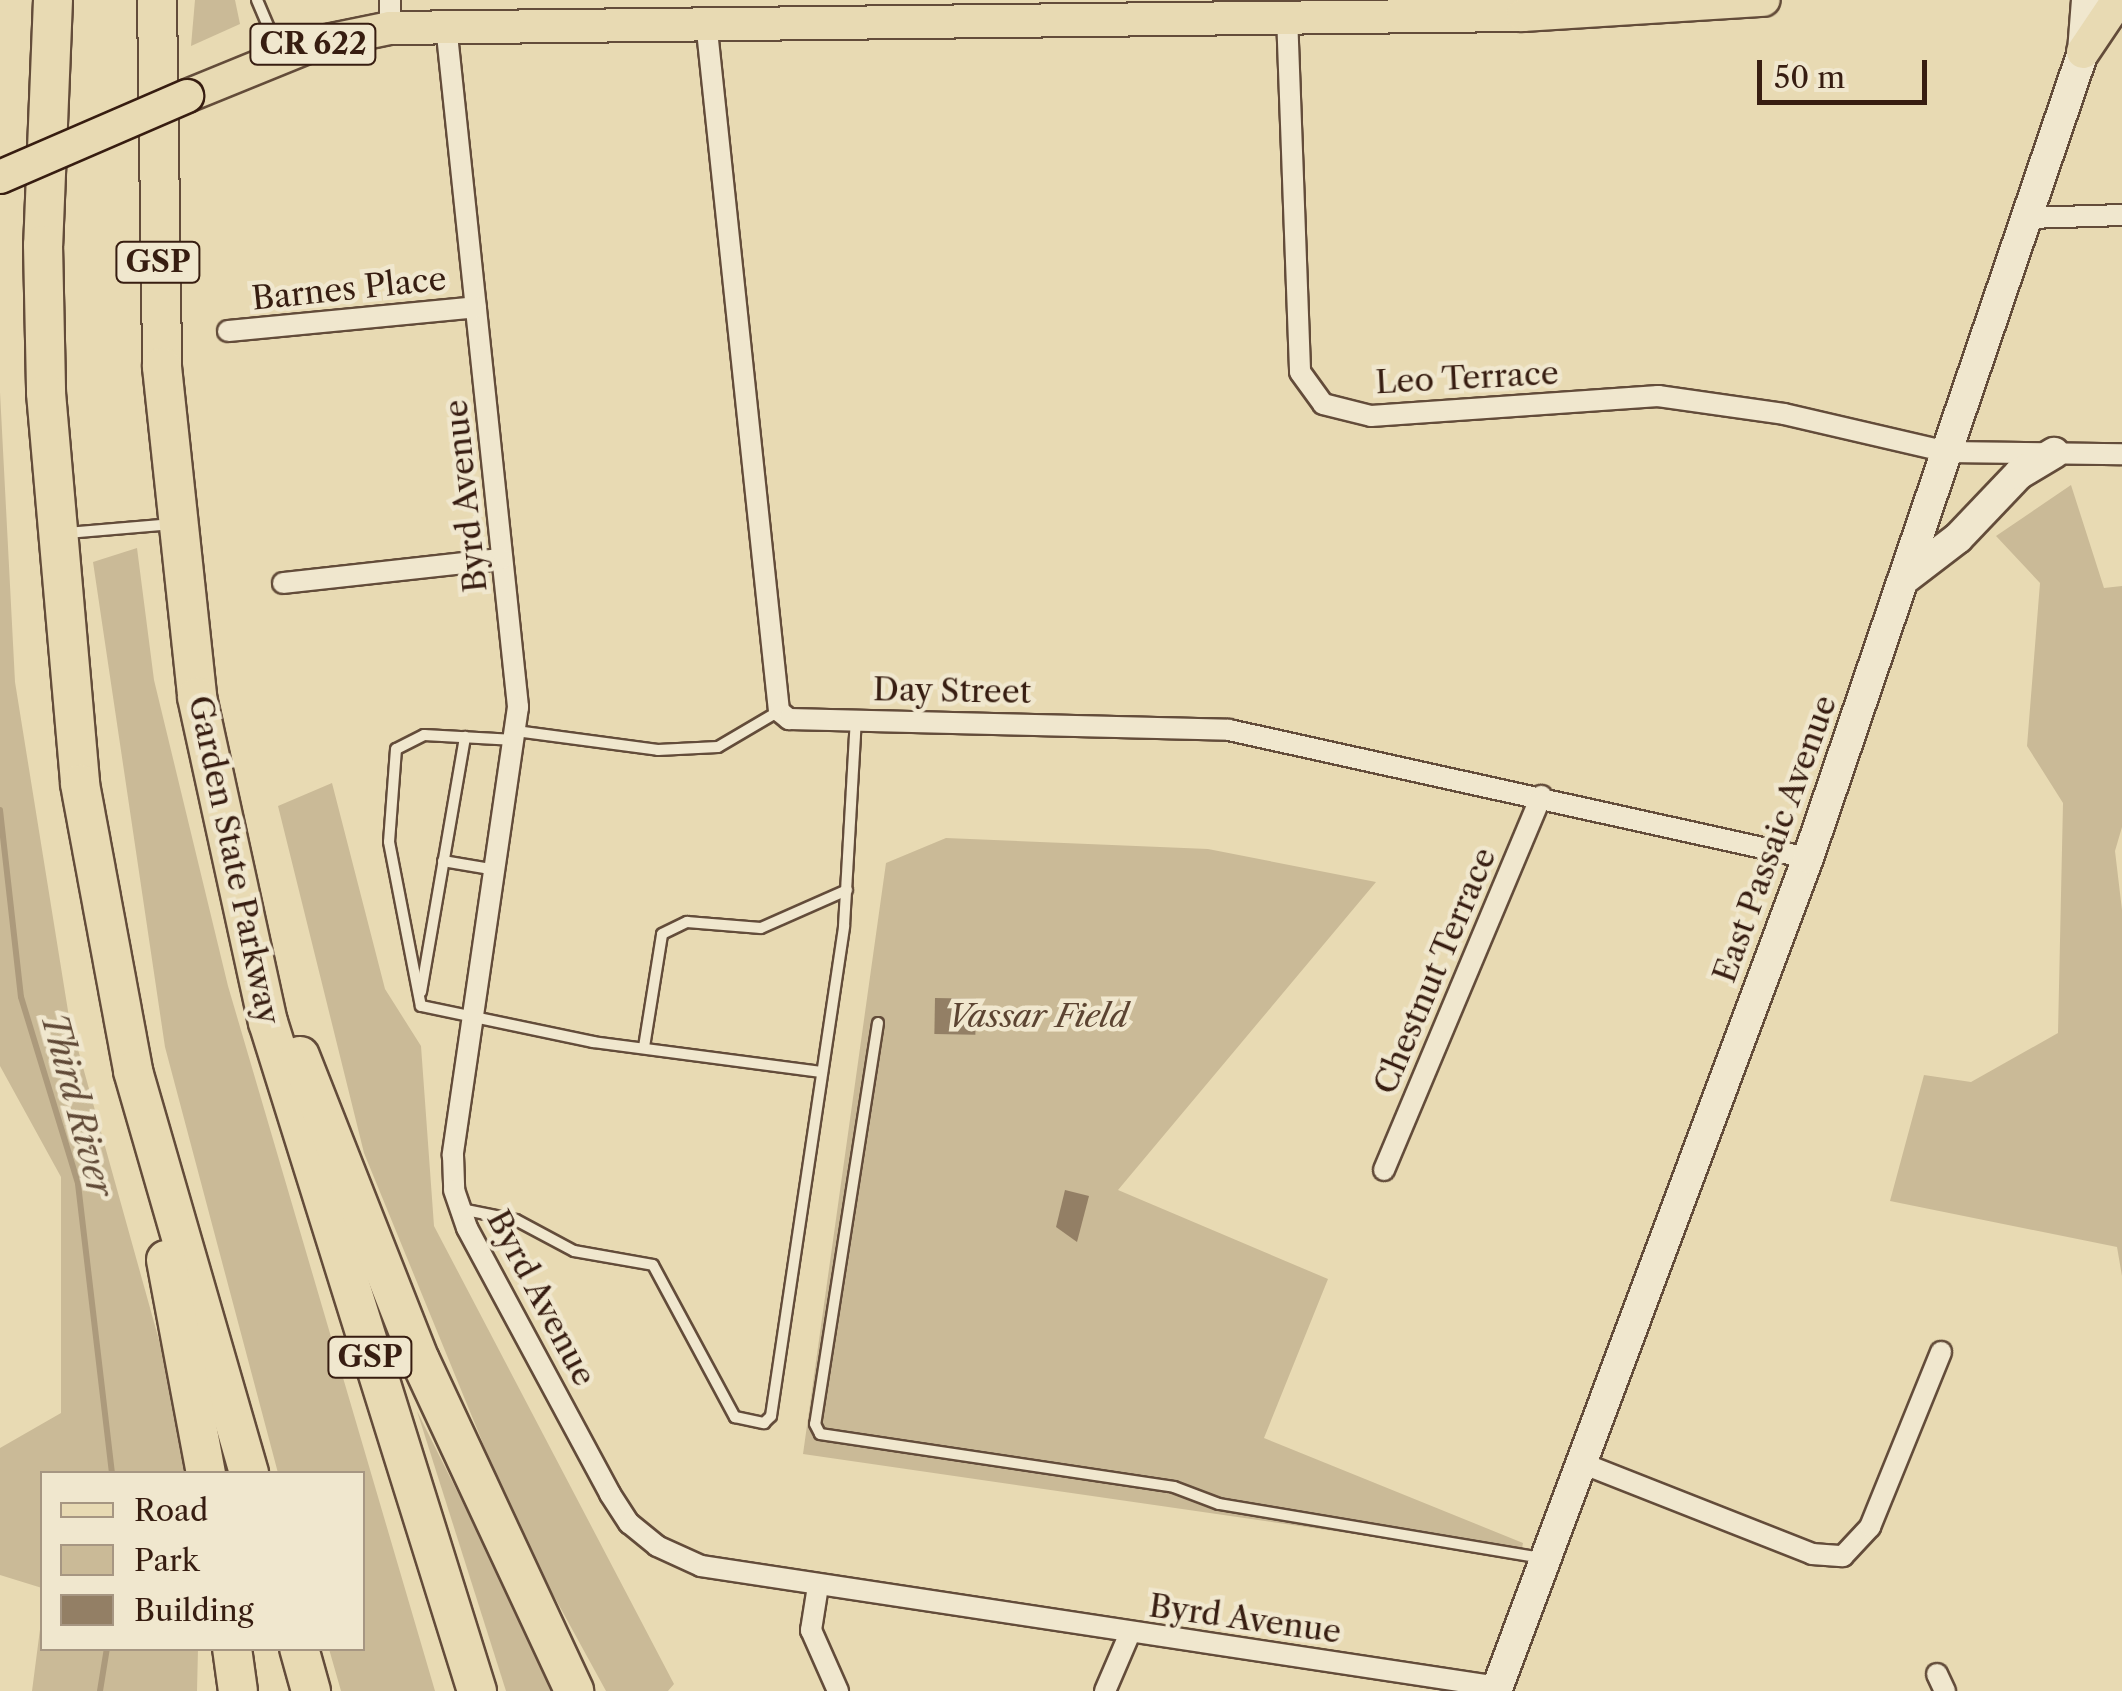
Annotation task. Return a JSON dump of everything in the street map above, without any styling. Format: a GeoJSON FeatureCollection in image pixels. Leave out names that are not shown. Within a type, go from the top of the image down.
{"type":"FeatureCollection","features":[{"type":"Feature","properties":{"kind":"highway"},"geometry":{"type":"LineString","coordinates":[[50,0],[43,246],[54,534],[80,784],[205,1471]]}},
{"type":"Feature","properties":{"kind":"highway","name":"Garden State Parkway"},"geometry":{"type":"LineString","coordinates":[[157,0],[155,201],[175,524],[228,861],[314,1183],[477,1691]]}},
{"type":"Feature","properties":{"kind":"highway"},"geometry":{"type":"LineString","coordinates":[[228,861],[412,1343],[574,1691]]}},
{"type":"Feature","properties":{"kind":"highway"},"geometry":{"type":"LineString","coordinates":[[133,1071],[248,1471]]}},
{"type":"Feature","properties":{"kind":"highway"},"geometry":{"type":"LineString","coordinates":[[232,1651],[238,1691]]}},
{"type":"Feature","properties":{"kind":"highway"},"geometry":{"type":"LineString","coordinates":[[300,1651],[312,1691]]}},
{"type":"Feature","properties":{"kind":"main road","name":"CR 622"},"geometry":{"type":"LineString","coordinates":[[0,177],[281,56],[390,14],[446,25],[1287,15],[1764,0]]}},
{"type":"Feature","properties":{"kind":"main road","name":"East Passaic Avenue"},"geometry":{"type":"LineString","coordinates":[[1497,1689],[1808,858],[2083,52],[2087,0]]}},
{"type":"Feature","properties":{"kind":"main road"},"geometry":{"type":"LineString","coordinates":[[2083,52],[2118,0]]}},
{"type":"Feature","properties":{"kind":"main road"},"geometry":{"type":"LineString","coordinates":[[1903,580],[1958,538],[2019,474],[2054,454]]}},
{"type":"Feature","properties":{"kind":"street","name":"Leo Terrace"},"geometry":{"type":"LineString","coordinates":[[1287,15],[1300,372],[1323,404],[1371,416],[1658,396],[1784,414],[1946,452],[2122,454]]}},
{"type":"Feature","properties":{"kind":"street"},"geometry":{"type":"LineString","coordinates":[[706,21],[779,712]]}},
{"type":"Feature","properties":{"kind":"street","name":"Byrd Avenue"},"geometry":{"type":"LineString","coordinates":[[446,25],[502,560],[516,735],[453,1155],[460,1208],[629,1522],[657,1546],[702,1566],[1497,1689]]}},
{"type":"Feature","properties":{"kind":"street"},"geometry":{"type":"LineString","coordinates":[[2028,218],[2122,215]]}},
{"type":"Feature","properties":{"kind":"street","name":"Barnes Place"},"geometry":{"type":"LineString","coordinates":[[228,331],[476,307]]}},
{"type":"Feature","properties":{"kind":"street"},"geometry":{"type":"LineString","coordinates":[[284,584],[502,560]]}},
{"type":"Feature","properties":{"kind":"street","name":"Day Street"},"geometry":{"type":"LineString","coordinates":[[779,712],[789,719],[1228,730],[1541,796],[1808,858]]}},
{"type":"Feature","properties":{"kind":"street","name":"Chestnut Terrace"},"geometry":{"type":"LineString","coordinates":[[1384,1170],[1541,796]]}},
{"type":"Feature","properties":{"kind":"street"},"geometry":{"type":"LineString","coordinates":[[1580,1462],[1812,1554],[1843,1556],[1870,1528],[1941,1352]]}},
{"type":"Feature","properties":{"kind":"street"},"geometry":{"type":"LineString","coordinates":[[818,1586],[811,1630],[838,1691]]}},
{"type":"Feature","properties":{"kind":"street"},"geometry":{"type":"LineString","coordinates":[[1104,1691],[1130,1632]]}},
{"type":"Feature","properties":{"kind":"lane"},"geometry":{"type":"LineString","coordinates":[[257,0],[281,56]]}},
{"type":"Feature","properties":{"kind":"lane"},"geometry":{"type":"LineString","coordinates":[[54,534],[175,524]]}},
{"type":"Feature","properties":{"kind":"lane"},"geometry":{"type":"LineString","coordinates":[[779,712],[718,747],[658,750],[516,735],[410,736],[396,749],[389,842],[420,998],[426,1010],[822,1072]]}},
{"type":"Feature","properties":{"kind":"lane"},"geometry":{"type":"LineString","coordinates":[[460,1208],[516,1220],[574,1250],[654,1266],[736,1417],[764,1423],[771,1416],[847,890],[856,720]]}},
{"type":"Feature","properties":{"kind":"lane"},"geometry":{"type":"LineString","coordinates":[[420,998],[465,737]]}},
{"type":"Feature","properties":{"kind":"lane"},"geometry":{"type":"LineString","coordinates":[[444,861],[496,870]]}},
{"type":"Feature","properties":{"kind":"lane"},"geometry":{"type":"LineString","coordinates":[[644,1047],[662,934],[687,922],[761,928],[847,890]]}},
{"type":"Feature","properties":{"kind":"lane"},"geometry":{"type":"LineString","coordinates":[[878,1023],[815,1424],[820,1434],[1174,1487],[1220,1504],[1547,1558]]}},
{"type":"Feature","properties":{"kind":"green space"},"geometry":{"type":"Polygon","coordinates":[[[195,0],[235,0],[240,24],[191,46],[195,0]]]}},
{"type":"Feature","properties":{"kind":"green space"},"geometry":{"type":"Polygon","coordinates":[[[0,392],[15,682],[69,1017],[195,1471],[40,1471],[40,1587],[0,1575],[0,1448],[61,1413],[61,1177],[0,1066],[0,392]]]}},
{"type":"Feature","properties":{"kind":"green space"},"geometry":{"type":"Polygon","coordinates":[[[2071,485],[2104,588],[2122,586],[2122,827],[2115,851],[2122,910],[2122,1276],[2117,1247],[1890,1201],[1924,1075],[1971,1082],[2058,1033],[2063,803],[2027,746],[2040,583],[1996,536],[2071,485]]]}},
{"type":"Feature","properties":{"kind":"green space"},"geometry":{"type":"Polygon","coordinates":[[[137,548],[154,680],[228,986],[435,1691],[341,1691],[330,1651],[365,1651],[365,1471],[277,1471],[165,1047],[93,562],[137,548]]]}},
{"type":"Feature","properties":{"kind":"green space"},"geometry":{"type":"Polygon","coordinates":[[[332,783],[385,989],[421,1046],[434,1226],[674,1684],[668,1691],[606,1691],[521,1536],[364,1153],[278,806],[332,783]]]}},
{"type":"Feature","properties":{"kind":"green space","name":"Vassar Field"},"geometry":{"type":"Polygon","coordinates":[[[946,838],[1208,849],[1376,882],[1118,1190],[1328,1279],[1264,1438],[1523,1543],[1520,1558],[803,1454],[886,863],[946,838]]]}},
{"type":"Feature","properties":{"kind":"green space"},"geometry":{"type":"Polygon","coordinates":[[[417,1411],[557,1691],[506,1691],[417,1411]]]}},
{"type":"Feature","properties":{"kind":"green space"},"geometry":{"type":"Polygon","coordinates":[[[40,1629],[40,1651],[198,1651],[197,1691],[32,1691],[40,1629]]]}},
{"type":"Feature","properties":{"kind":"building"},"geometry":{"type":"Polygon","coordinates":[[[935,998],[976,999],[975,1035],[934,1034],[935,998]]]}},
{"type":"Feature","properties":{"kind":"building"},"geometry":{"type":"Polygon","coordinates":[[[1065,1190],[1089,1196],[1077,1242],[1056,1227],[1065,1190]]]}},
{"type":"Feature","properties":{"kind":"waterway","name":"Third River"},"geometry":{"type":"LineString","coordinates":[[0,810],[21,997],[78,1184],[112,1471]]}},
{"type":"Feature","properties":{"kind":"waterway","name":"Third River"},"geometry":{"type":"LineString","coordinates":[[100,1691],[107,1651]]}}]}
